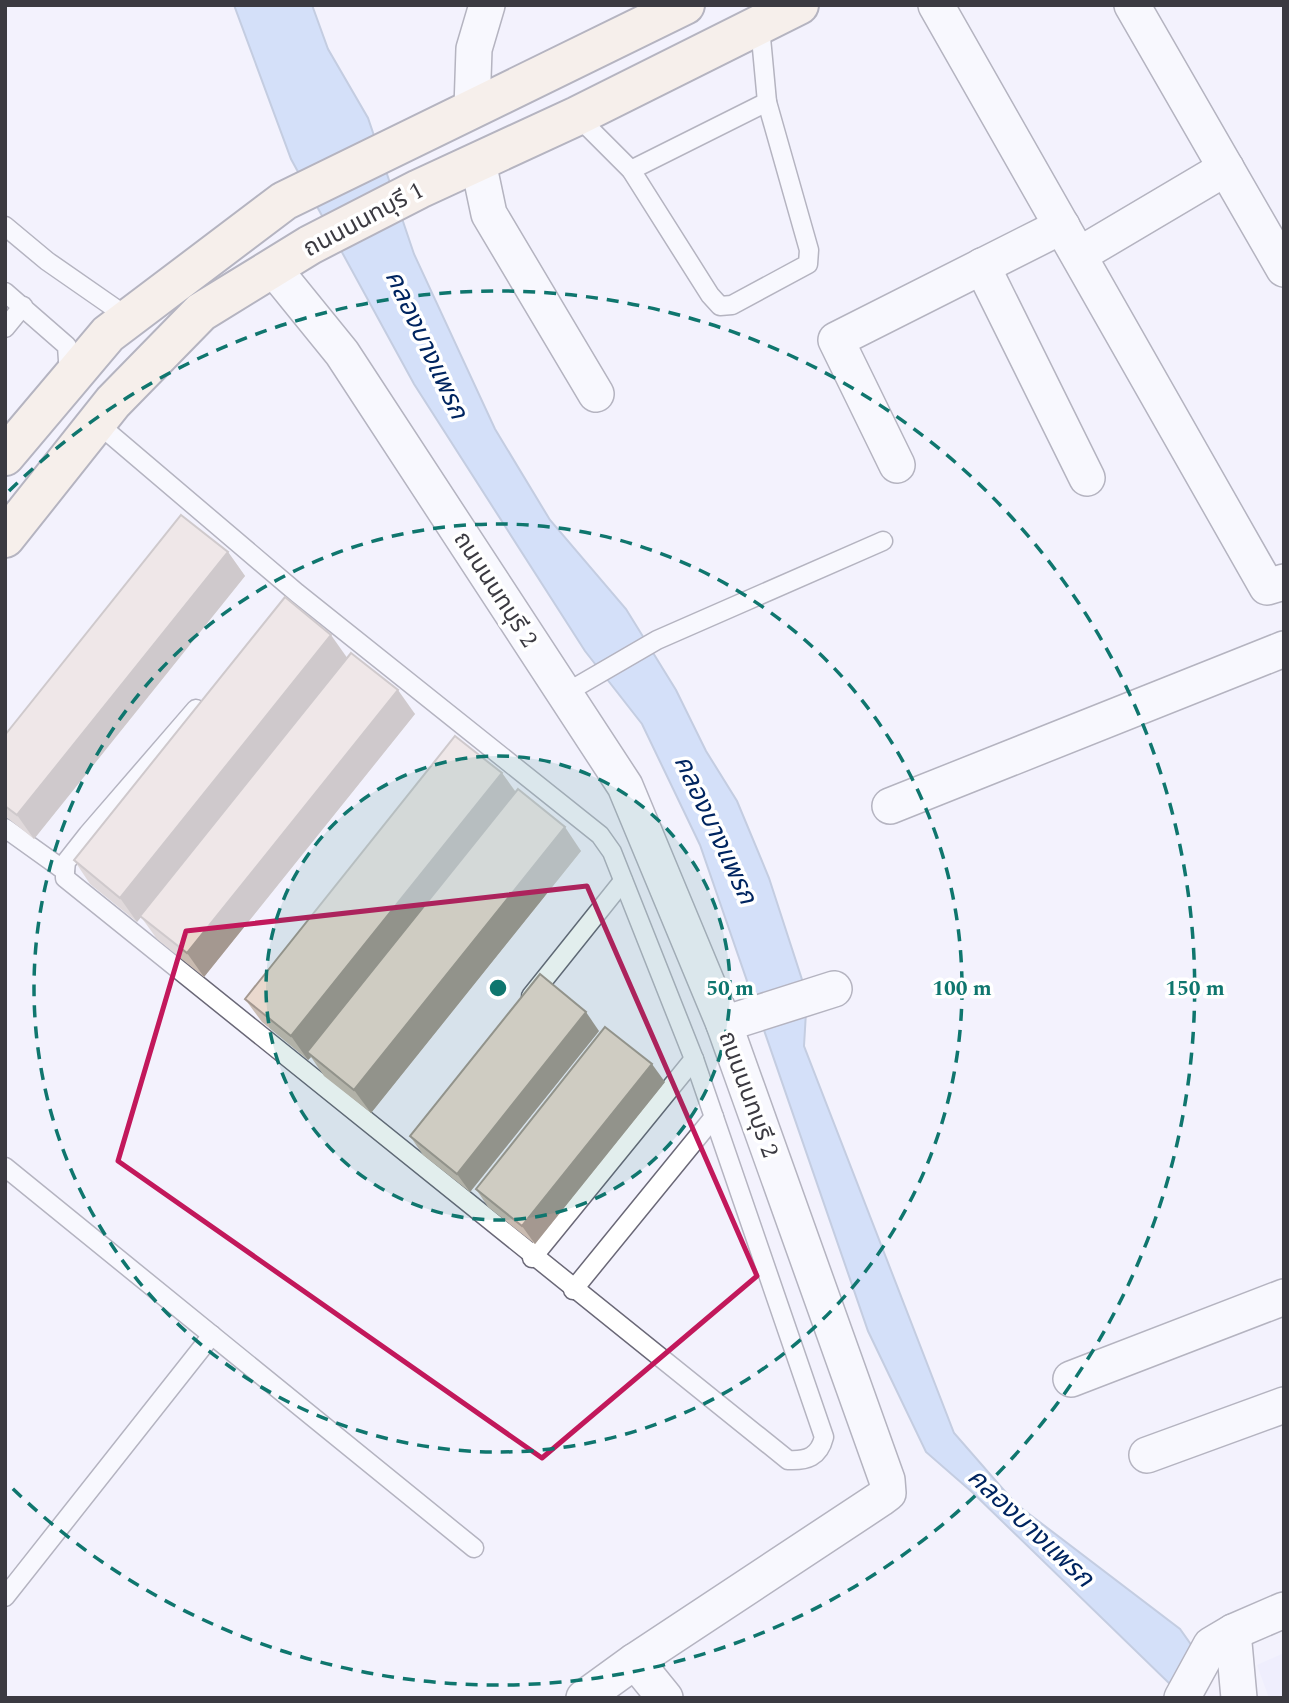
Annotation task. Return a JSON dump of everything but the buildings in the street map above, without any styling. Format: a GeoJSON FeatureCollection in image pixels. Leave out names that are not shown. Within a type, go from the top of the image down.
{"type":"FeatureCollection","features":[{"type":"Feature","properties":{"kind":"main road","name":"ถนนนนทบุรี 1"},"geometry":{"type":"LineString","coordinates":[[5,455],[108,334],[284,201],[472,108],[638,16],[685,5]]}},
{"type":"Feature","properties":{"kind":"main road","name":"ถนนนนทบุรี 1"},"geometry":{"type":"LineString","coordinates":[[5,538],[96,422],[201,312],[310,245],[419,188],[577,116],[760,27],[799,5]]}},
{"type":"Feature","properties":{"kind":"street"},"geometry":{"type":"LineString","coordinates":[[472,108],[474,49],[487,5]]}},
{"type":"Feature","properties":{"kind":"street"},"geometry":{"type":"LineString","coordinates":[[936,5],[1267,587],[1284,582]]}},
{"type":"Feature","properties":{"kind":"street"},"geometry":{"type":"LineString","coordinates":[[1132,5],[1284,269]]}},
{"type":"Feature","properties":{"kind":"street"},"geometry":{"type":"LineString","coordinates":[[478,162],[489,214],[596,394]]}},
{"type":"Feature","properties":{"kind":"street"},"geometry":{"type":"LineString","coordinates":[[1079,256],[1226,169]]}},
{"type":"Feature","properties":{"kind":"street"},"geometry":{"type":"LineString","coordinates":[[897,465],[836,340],[1062,226]]}},
{"type":"Feature","properties":{"kind":"street"},"geometry":{"type":"LineString","coordinates":[[982,266],[1087,478]]}},
{"type":"Feature","properties":{"kind":"street","name":"ถนนนนทบุรี 2"},"geometry":{"type":"LineString","coordinates":[[273,268],[342,353],[625,786],[733,1021],[887,1480],[888,1493],[635,1661],[584,1698]]}},
{"type":"Feature","properties":{"kind":"street"},"geometry":{"type":"LineString","coordinates":[[890,806],[1284,649]]}},
{"type":"Feature","properties":{"kind":"street"},"geometry":{"type":"LineString","coordinates":[[733,1021],[826,991]]}},
{"type":"Feature","properties":{"kind":"street"},"geometry":{"type":"LineString","coordinates":[[1071,1379],[1284,1297]]}},
{"type":"Feature","properties":{"kind":"street"},"geometry":{"type":"LineString","coordinates":[[1147,1455],[1282,1411]]}},
{"type":"Feature","properties":{"kind":"street"},"geometry":{"type":"LineString","coordinates":[[1182,1698],[1220,1640],[1284,1610]]}},
{"type":"Feature","properties":{"kind":"street"},"geometry":{"type":"LineString","coordinates":[[1220,1640],[1239,1698]]}},
{"type":"Feature","properties":{"kind":"street"},"geometry":{"type":"LineString","coordinates":[[635,1661],[665,1698]]}},
{"type":"Feature","properties":{"kind":"lane"},"geometry":{"type":"LineString","coordinates":[[577,116],[631,170],[710,295],[720,306],[732,305],[808,264],[809,250],[767,102],[760,27]]}},
{"type":"Feature","properties":{"kind":"lane"},"geometry":{"type":"LineString","coordinates":[[631,170],[767,102]]}},
{"type":"Feature","properties":{"kind":"lane"},"geometry":{"type":"LineString","coordinates":[[5,226],[47,261],[129,318]]}},
{"type":"Feature","properties":{"kind":"lane"},"geometry":{"type":"LineString","coordinates":[[5,292],[68,346],[69,380]]}},
{"type":"Feature","properties":{"kind":"lane"},"geometry":{"type":"LineString","coordinates":[[5,328],[23,306]]}},
{"type":"Feature","properties":{"kind":"lane"},"geometry":{"type":"LineString","coordinates":[[96,422],[292,598],[472,740],[600,835],[612,852],[694,1059],[824,1437],[821,1450],[805,1461],[788,1460],[532,1258],[411,1147],[246,1014],[65,878],[66,862],[206,698]]}},
{"type":"Feature","properties":{"kind":"lane"},"geometry":{"type":"LineString","coordinates":[[564,694],[657,640],[883,541]]}},
{"type":"Feature","properties":{"kind":"lane"},"geometry":{"type":"LineString","coordinates":[[5,828],[65,871]]}},
{"type":"Feature","properties":{"kind":"lane"},"geometry":{"type":"LineString","coordinates":[[519,1011],[623,881]]}},
{"type":"Feature","properties":{"kind":"lane"},"geometry":{"type":"LineString","coordinates":[[532,1258],[694,1059]]}},
{"type":"Feature","properties":{"kind":"lane"},"geometry":{"type":"LineString","coordinates":[[573,1290],[714,1117]]}},
{"type":"Feature","properties":{"kind":"lane"},"geometry":{"type":"LineString","coordinates":[[5,1167],[474,1548]]}},
{"type":"Feature","properties":{"kind":"lane"},"geometry":{"type":"LineString","coordinates":[[5,1597],[212,1335]]}},
{"type":"Feature","properties":{"kind":"highlighted area"},"geometry":{"type":"Polygon","coordinates":[[[587,886],[757,1276],[542,1458],[118,1161],[186,931],[587,886]]]}},
{"type":"Feature","properties":{"kind":"shaded area"},"geometry":{"type":"Polygon","coordinates":[[[1284,1653],[1284,1698],[1269,1698],[1257,1665],[1284,1653]]]}},
{"type":"Feature","properties":{"kind":"water","name":"คลองบางแพรก"},"geometry":{"type":"Polygon","coordinates":[[[234,5],[312,5],[328,49],[368,118],[414,254],[495,429],[550,520],[626,609],[676,690],[706,751],[737,801],[769,878],[807,995],[804,1046],[954,1433],[1016,1504],[1180,1629],[1197,1653],[1174,1688],[972,1492],[926,1452],[868,1331],[700,845],[642,724],[585,651],[414,384],[291,159],[234,5]]]}}]}
